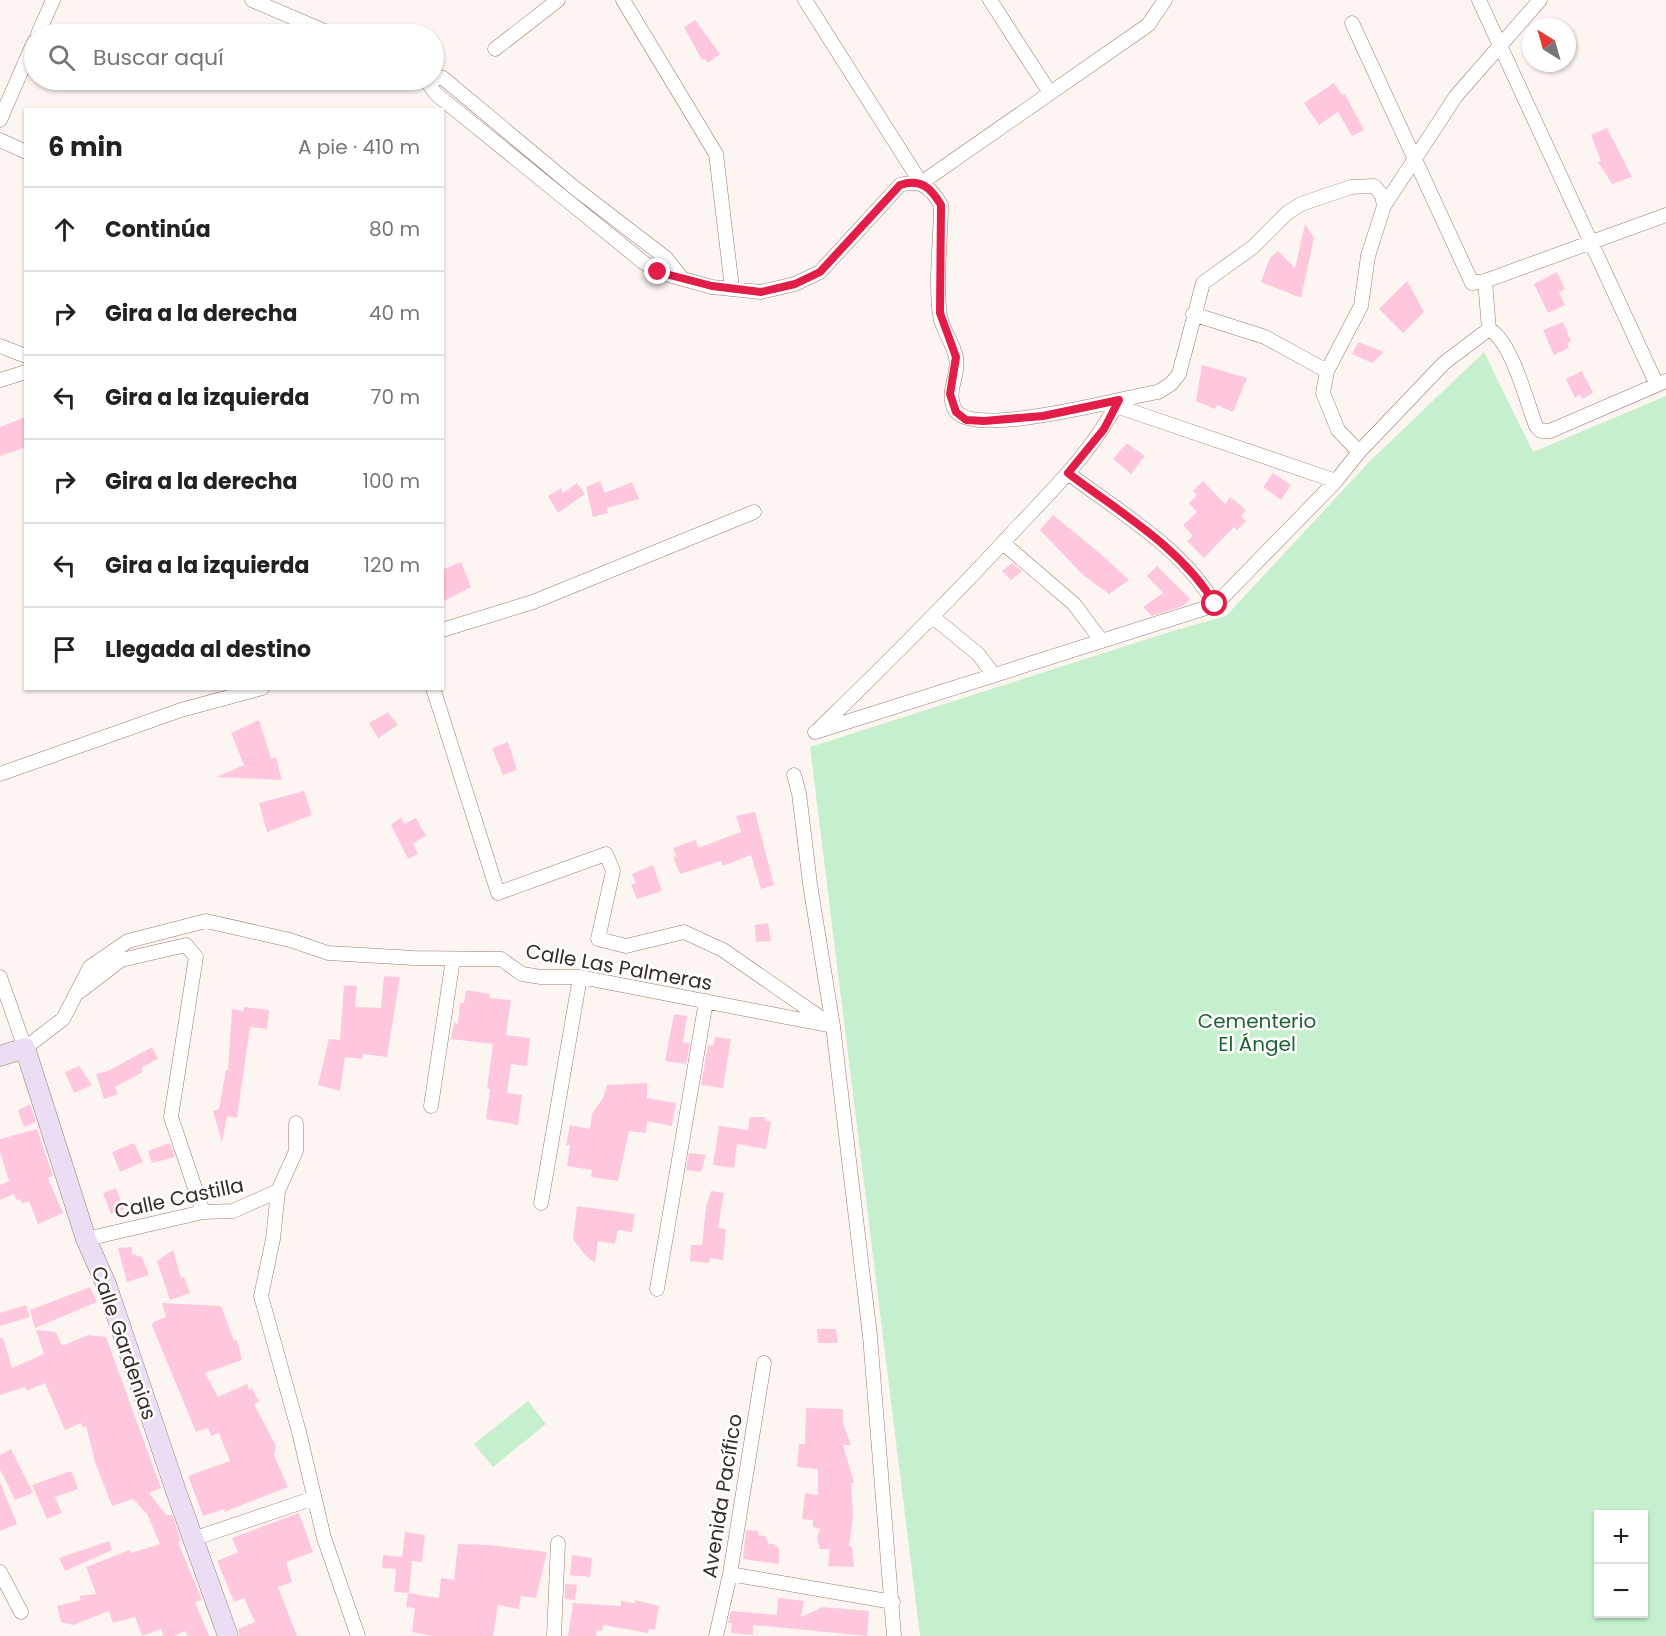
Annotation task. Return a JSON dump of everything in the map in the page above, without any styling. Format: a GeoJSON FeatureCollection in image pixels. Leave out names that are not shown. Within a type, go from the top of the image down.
{"type":"FeatureCollection","features":[{"type":"Feature","properties":{"kind":"street"},"geometry":{"type":"LineString","coordinates":[[42,24],[53,0]]}},
{"type":"Feature","properties":{"kind":"street"},"geometry":{"type":"LineString","coordinates":[[252,0],[307,24]]}},
{"type":"Feature","properties":{"kind":"street"},"geometry":{"type":"LineString","coordinates":[[495,50],[558,0]]}},
{"type":"Feature","properties":{"kind":"street"},"geometry":{"type":"LineString","coordinates":[[623,0],[716,154],[732,288]]}},
{"type":"Feature","properties":{"kind":"street"},"geometry":{"type":"LineString","coordinates":[[805,0],[921,183],[932,190],[941,205],[940,313],[956,357],[950,394],[956,412],[966,420],[984,421],[1043,416],[1117,403],[1158,392],[1171,384],[1179,374],[1203,283],[1253,247],[1287,213],[1301,204],[1351,187],[1374,186],[1382,195],[1384,206]]}},
{"type":"Feature","properties":{"kind":"street"},"geometry":{"type":"LineString","coordinates":[[990,0],[1050,93]]}},
{"type":"Feature","properties":{"kind":"street"},"geometry":{"type":"LineString","coordinates":[[433,90],[658,272],[681,276],[712,286],[761,292],[795,284],[820,272],[900,185],[910,182],[921,183],[1050,93],[1148,24],[1165,0]]}},
{"type":"Feature","properties":{"kind":"street"},"geometry":{"type":"LineString","coordinates":[[1479,0],[1591,242],[1661,383],[1550,431],[1541,431],[1536,426],[1509,354],[1498,334],[1489,328]]}},
{"type":"Feature","properties":{"kind":"street"},"geometry":{"type":"LineString","coordinates":[[1359,452],[1338,430],[1323,393],[1326,371],[1361,306],[1368,256],[1384,206],[1456,96],[1540,0]]}},
{"type":"Feature","properties":{"kind":"street"},"geometry":{"type":"LineString","coordinates":[[1352,23],[1472,283],[1485,281],[1666,216]]}},
{"type":"Feature","properties":{"kind":"street"},"geometry":{"type":"LineString","coordinates":[[0,120],[24,65]]}},
{"type":"Feature","properties":{"kind":"street"},"geometry":{"type":"LineString","coordinates":[[444,79],[576,189],[666,258],[681,276]]}},
{"type":"Feature","properties":{"kind":"street"},"geometry":{"type":"LineString","coordinates":[[0,140],[24,151]]}},
{"type":"Feature","properties":{"kind":"street"},"geometry":{"type":"LineString","coordinates":[[1485,281],[1489,328]]}},
{"type":"Feature","properties":{"kind":"street"},"geometry":{"type":"LineString","coordinates":[[1193,314],[1265,337],[1326,371]]}},
{"type":"Feature","properties":{"kind":"street"},"geometry":{"type":"LineString","coordinates":[[1117,403],[1104,429],[1068,473],[934,618],[815,732],[1215,604],[1336,481],[1359,452],[1444,363],[1489,328]]}},
{"type":"Feature","properties":{"kind":"street"},"geometry":{"type":"LineString","coordinates":[[0,346],[24,355]]}},
{"type":"Feature","properties":{"kind":"street"},"geometry":{"type":"LineString","coordinates":[[0,380],[24,373]]}},
{"type":"Feature","properties":{"kind":"street"},"geometry":{"type":"LineString","coordinates":[[1117,403],[1336,481]]}},
{"type":"Feature","properties":{"kind":"street"},"geometry":{"type":"LineString","coordinates":[[1068,473],[1162,543],[1206,587],[1215,604]]}},
{"type":"Feature","properties":{"kind":"street"},"geometry":{"type":"LineString","coordinates":[[444,629],[533,602],[754,512]]}},
{"type":"Feature","properties":{"kind":"street"},"geometry":{"type":"LineString","coordinates":[[1003,543],[1074,604],[1101,640]]}},
{"type":"Feature","properties":{"kind":"street"},"geometry":{"type":"LineString","coordinates":[[934,618],[978,654],[994,675]]}},
{"type":"Feature","properties":{"kind":"street"},"geometry":{"type":"LineString","coordinates":[[0,774],[181,710],[255,690]]}},
{"type":"Feature","properties":{"kind":"street"},"geometry":{"type":"LineString","coordinates":[[434,690],[498,893],[606,854],[613,871],[598,939],[626,946],[684,932],[723,950],[832,1026]]}},
{"type":"Feature","properties":{"kind":"street"},"geometry":{"type":"LineString","coordinates":[[794,775],[800,793],[810,884],[832,1026],[870,1336],[894,1636]]}},
{"type":"Feature","properties":{"kind":"street","name":"Calle Las Palmeras"},"geometry":{"type":"LineString","coordinates":[[25,1048],[63,1019],[90,967],[128,941],[206,921],[290,940],[328,953],[501,959],[522,974],[541,977],[580,977],[832,1026]]}},
{"type":"Feature","properties":{"kind":"street"},"geometry":{"type":"LineString","coordinates":[[75,996],[121,960],[186,945],[196,957],[171,1117],[203,1212]]}},
{"type":"Feature","properties":{"kind":"street"},"geometry":{"type":"LineString","coordinates":[[432,1106],[453,959]]}},
{"type":"Feature","properties":{"kind":"street"},"geometry":{"type":"LineString","coordinates":[[0,977],[25,1048],[0,1056]]}},
{"type":"Feature","properties":{"kind":"street"},"geometry":{"type":"LineString","coordinates":[[541,1203],[580,977]]}},
{"type":"Feature","properties":{"kind":"street"},"geometry":{"type":"LineString","coordinates":[[657,1289],[706,1001]]}},
{"type":"Feature","properties":{"kind":"street","name":"Calle Gardenias"},"geometry":{"type":"LineString","coordinates":[[25,1048],[86,1239],[106,1284],[228,1636]]}},
{"type":"Feature","properties":{"kind":"street"},"geometry":{"type":"LineString","coordinates":[[296,1123],[296,1150],[278,1191],[273,1239],[261,1296],[299,1432],[314,1498],[358,1636]]}},
{"type":"Feature","properties":{"kind":"street","name":"Calle Castilla"},"geometry":{"type":"LineString","coordinates":[[86,1239],[203,1212],[233,1211],[278,1191]]}},
{"type":"Feature","properties":{"kind":"street","name":"Avenida Pacífico"},"geometry":{"type":"LineString","coordinates":[[717,1636],[730,1574],[764,1363]]}},
{"type":"Feature","properties":{"kind":"street"},"geometry":{"type":"LineString","coordinates":[[193,1539],[314,1498]]}},
{"type":"Feature","properties":{"kind":"street"},"geometry":{"type":"LineString","coordinates":[[554,1636],[558,1543]]}},
{"type":"Feature","properties":{"kind":"street"},"geometry":{"type":"LineString","coordinates":[[0,1572],[21,1612]]}},
{"type":"Feature","properties":{"kind":"street"},"geometry":{"type":"LineString","coordinates":[[730,1574],[893,1602]]}},
{"type":"Feature","properties":{"kind":"green space","name":"Cementerio El Ángel"},"geometry":{"type":"Polygon","coordinates":[[[1484,352],[1533,452],[1666,396],[1666,1636],[920,1636],[810,747],[1226,616],[1370,461],[1484,352]]]}},
{"type":"Feature","properties":{"kind":"green space"},"geometry":{"type":"Polygon","coordinates":[[[528,1401],[546,1424],[493,1467],[474,1444],[528,1401]]]}},
{"type":"Feature","properties":{"kind":"building"},"geometry":{"type":"Polygon","coordinates":[[[695,20],[720,54],[708,63],[705,59],[702,60],[684,27],[695,20]]]}},
{"type":"Feature","properties":{"kind":"building"},"geometry":{"type":"Polygon","coordinates":[[[1334,83],[1342,95],[1345,94],[1364,130],[1352,136],[1338,112],[1319,125],[1304,103],[1334,83]]]}},
{"type":"Feature","properties":{"kind":"building"},"geometry":{"type":"Polygon","coordinates":[[[1607,128],[1632,177],[1612,184],[1598,162],[1601,161],[1591,135],[1607,128]]]}},
{"type":"Feature","properties":{"kind":"building"},"geometry":{"type":"Polygon","coordinates":[[[1305,224],[1314,238],[1301,298],[1261,282],[1270,258],[1278,251],[1295,268],[1305,224]]]}},
{"type":"Feature","properties":{"kind":"building"},"geometry":{"type":"Polygon","coordinates":[[[1557,272],[1565,289],[1559,292],[1565,305],[1548,313],[1534,284],[1557,272]]]}},
{"type":"Feature","properties":{"kind":"building"},"geometry":{"type":"Polygon","coordinates":[[[1407,281],[1424,312],[1403,333],[1379,309],[1407,281]]]}},
{"type":"Feature","properties":{"kind":"building"},"geometry":{"type":"Polygon","coordinates":[[[1563,322],[1571,341],[1567,343],[1569,348],[1554,355],[1543,330],[1563,322]]]}},
{"type":"Feature","properties":{"kind":"building"},"geometry":{"type":"Polygon","coordinates":[[[1358,342],[1384,352],[1372,363],[1352,354],[1358,342]]]}},
{"type":"Feature","properties":{"kind":"building"},"geometry":{"type":"Polygon","coordinates":[[[1202,365],[1247,378],[1233,412],[1217,405],[1215,409],[1196,401],[1202,365]]]}},
{"type":"Feature","properties":{"kind":"building"},"geometry":{"type":"Polygon","coordinates":[[[1582,371],[1593,393],[1582,399],[1580,395],[1575,398],[1566,379],[1582,371]]]}},
{"type":"Feature","properties":{"kind":"building"},"geometry":{"type":"Polygon","coordinates":[[[24,418],[24,448],[0,456],[0,427],[24,418]]]}},
{"type":"Feature","properties":{"kind":"building"},"geometry":{"type":"Polygon","coordinates":[[[1127,443],[1145,456],[1131,474],[1113,459],[1127,443]]]}},
{"type":"Feature","properties":{"kind":"building"},"geometry":{"type":"Polygon","coordinates":[[[1273,473],[1291,485],[1281,500],[1263,487],[1273,473]]]}},
{"type":"Feature","properties":{"kind":"building"},"geometry":{"type":"Polygon","coordinates":[[[600,481],[605,493],[632,482],[639,499],[607,508],[608,513],[593,517],[586,487],[600,481]]]}},
{"type":"Feature","properties":{"kind":"building"},"geometry":{"type":"Polygon","coordinates":[[[1203,481],[1225,504],[1230,497],[1246,510],[1241,516],[1246,521],[1237,530],[1234,527],[1204,558],[1187,541],[1193,536],[1183,525],[1197,512],[1189,503],[1197,495],[1193,491],[1203,481]]]}},
{"type":"Feature","properties":{"kind":"building"},"geometry":{"type":"Polygon","coordinates":[[[577,483],[585,494],[558,513],[548,496],[561,488],[563,493],[577,483]]]}},
{"type":"Feature","properties":{"kind":"building"},"geometry":{"type":"Polygon","coordinates":[[[1053,515],[1129,580],[1109,594],[1083,575],[1040,530],[1053,515]]]}},
{"type":"Feature","properties":{"kind":"building"},"geometry":{"type":"Polygon","coordinates":[[[461,562],[471,587],[444,601],[444,569],[461,562]]]}},
{"type":"Feature","properties":{"kind":"building"},"geometry":{"type":"Polygon","coordinates":[[[1012,563],[1022,571],[1011,580],[1002,571],[1012,563]]]}},
{"type":"Feature","properties":{"kind":"building"},"geometry":{"type":"Polygon","coordinates":[[[1157,566],[1190,599],[1183,606],[1152,616],[1143,607],[1163,593],[1147,576],[1157,566]]]}},
{"type":"Feature","properties":{"kind":"building"},"geometry":{"type":"Polygon","coordinates":[[[388,712],[398,725],[378,738],[369,723],[388,712]]]}},
{"type":"Feature","properties":{"kind":"building"},"geometry":{"type":"Polygon","coordinates":[[[259,720],[271,759],[276,757],[282,780],[216,777],[244,765],[231,733],[259,720]]]}},
{"type":"Feature","properties":{"kind":"building"},"geometry":{"type":"Polygon","coordinates":[[[508,742],[517,770],[503,775],[492,748],[508,742]]]}},
{"type":"Feature","properties":{"kind":"building"},"geometry":{"type":"Polygon","coordinates":[[[304,791],[312,815],[267,832],[259,803],[304,791]]]}},
{"type":"Feature","properties":{"kind":"building"},"geometry":{"type":"Polygon","coordinates":[[[755,812],[774,885],[761,889],[751,855],[723,866],[721,861],[680,874],[673,857],[676,856],[673,848],[696,840],[698,848],[741,832],[736,816],[755,812]]]}},
{"type":"Feature","properties":{"kind":"building"},"geometry":{"type":"Polygon","coordinates":[[[401,817],[404,824],[416,818],[426,836],[413,843],[418,854],[408,859],[391,825],[401,817]]]}},
{"type":"Feature","properties":{"kind":"building"},"geometry":{"type":"Polygon","coordinates":[[[653,865],[662,891],[637,899],[631,885],[636,883],[632,874],[653,865]]]}},
{"type":"Feature","properties":{"kind":"building"},"geometry":{"type":"Polygon","coordinates":[[[768,923],[771,941],[756,942],[755,925],[768,923]]]}},
{"type":"Feature","properties":{"kind":"building"},"geometry":{"type":"Polygon","coordinates":[[[384,976],[400,977],[387,1057],[363,1054],[362,1059],[345,1057],[340,1091],[318,1085],[329,1039],[340,1040],[344,985],[357,986],[355,1007],[381,1008],[384,976]]]}},
{"type":"Feature","properties":{"kind":"building"},"geometry":{"type":"Polygon","coordinates":[[[466,990],[490,994],[489,998],[511,1000],[506,1035],[530,1038],[527,1066],[511,1064],[507,1093],[522,1095],[518,1125],[486,1119],[493,1044],[451,1039],[454,1023],[458,1024],[460,1003],[464,1003],[466,990]]]}},
{"type":"Feature","properties":{"kind":"building"},"geometry":{"type":"Polygon","coordinates":[[[244,1007],[269,1010],[267,1029],[250,1027],[237,1118],[227,1116],[222,1142],[213,1111],[219,1109],[226,1070],[228,1070],[232,1009],[243,1011],[244,1007]]]}},
{"type":"Feature","properties":{"kind":"building"},"geometry":{"type":"Polygon","coordinates":[[[674,1014],[687,1016],[683,1042],[690,1043],[686,1064],[665,1061],[674,1014]]]}},
{"type":"Feature","properties":{"kind":"building"},"geometry":{"type":"Polygon","coordinates":[[[715,1037],[731,1039],[723,1088],[701,1085],[708,1045],[713,1046],[715,1037]]]}},
{"type":"Feature","properties":{"kind":"building"},"geometry":{"type":"Polygon","coordinates":[[[152,1047],[158,1059],[141,1068],[143,1072],[115,1087],[118,1094],[104,1099],[96,1074],[108,1071],[152,1047]]]}},
{"type":"Feature","properties":{"kind":"building"},"geometry":{"type":"Polygon","coordinates":[[[79,1066],[92,1085],[74,1093],[65,1072],[79,1066]]]}},
{"type":"Feature","properties":{"kind":"building"},"geometry":{"type":"Polygon","coordinates":[[[647,1083],[647,1098],[676,1103],[672,1126],[647,1121],[646,1133],[629,1131],[618,1181],[591,1177],[592,1170],[567,1166],[570,1145],[566,1145],[570,1125],[590,1129],[592,1114],[603,1098],[607,1085],[647,1083]]]}},
{"type":"Feature","properties":{"kind":"building"},"geometry":{"type":"Polygon","coordinates":[[[30,1104],[36,1122],[24,1127],[18,1110],[30,1104]]]}},
{"type":"Feature","properties":{"kind":"building"},"geometry":{"type":"Polygon","coordinates":[[[750,1117],[765,1117],[765,1121],[771,1122],[766,1149],[737,1144],[734,1168],[713,1165],[719,1126],[748,1130],[750,1117]]]}},
{"type":"Feature","properties":{"kind":"building"},"geometry":{"type":"Polygon","coordinates":[[[37,1129],[53,1176],[48,1178],[63,1213],[38,1224],[29,1201],[22,1203],[20,1199],[16,1200],[14,1194],[0,1200],[0,1185],[9,1181],[0,1152],[0,1139],[37,1129]]]}},
{"type":"Feature","properties":{"kind":"building"},"geometry":{"type":"Polygon","coordinates":[[[134,1143],[143,1162],[120,1172],[112,1152],[134,1143]]]}},
{"type":"Feature","properties":{"kind":"building"},"geometry":{"type":"Polygon","coordinates":[[[170,1143],[175,1157],[152,1163],[148,1151],[170,1143]]]}},
{"type":"Feature","properties":{"kind":"building"},"geometry":{"type":"Polygon","coordinates":[[[689,1153],[706,1155],[701,1172],[686,1170],[689,1153]]]}},
{"type":"Feature","properties":{"kind":"building"},"geometry":{"type":"Polygon","coordinates":[[[116,1188],[124,1209],[111,1214],[103,1193],[116,1188]]]}},
{"type":"Feature","properties":{"kind":"building"},"geometry":{"type":"Polygon","coordinates":[[[711,1191],[724,1193],[718,1228],[726,1229],[723,1260],[710,1258],[709,1263],[690,1261],[691,1245],[702,1245],[706,1207],[711,1191]]]}},
{"type":"Feature","properties":{"kind":"building"},"geometry":{"type":"Polygon","coordinates":[[[577,1206],[635,1214],[632,1232],[618,1230],[615,1244],[598,1241],[595,1263],[585,1255],[573,1239],[577,1206]]]}},
{"type":"Feature","properties":{"kind":"building"},"geometry":{"type":"Polygon","coordinates":[[[132,1247],[132,1254],[142,1257],[149,1275],[127,1282],[118,1248],[132,1247]]]}},
{"type":"Feature","properties":{"kind":"building"},"geometry":{"type":"Polygon","coordinates":[[[173,1250],[181,1278],[184,1277],[190,1293],[170,1300],[157,1261],[173,1250]]]}},
{"type":"Feature","properties":{"kind":"building"},"geometry":{"type":"Polygon","coordinates":[[[90,1287],[97,1302],[35,1328],[30,1310],[90,1287]]]}},
{"type":"Feature","properties":{"kind":"building"},"geometry":{"type":"Polygon","coordinates":[[[162,1303],[221,1306],[234,1341],[237,1340],[242,1360],[205,1373],[218,1397],[247,1384],[249,1390],[252,1388],[259,1402],[254,1404],[276,1446],[274,1455],[288,1487],[224,1512],[225,1509],[203,1516],[188,1476],[230,1461],[219,1433],[211,1436],[208,1428],[196,1432],[152,1326],[153,1322],[166,1317],[162,1303]]]}},
{"type":"Feature","properties":{"kind":"building"},"geometry":{"type":"Polygon","coordinates":[[[26,1305],[30,1317],[0,1326],[0,1313],[26,1305]]]}},
{"type":"Feature","properties":{"kind":"building"},"geometry":{"type":"Polygon","coordinates":[[[817,1329],[836,1329],[838,1343],[818,1343],[817,1329]]]}},
{"type":"Feature","properties":{"kind":"building"},"geometry":{"type":"Polygon","coordinates":[[[36,1330],[56,1332],[62,1346],[88,1335],[106,1337],[161,1488],[149,1493],[166,1515],[172,1515],[181,1541],[178,1542],[202,1600],[195,1602],[209,1636],[188,1636],[185,1631],[174,1636],[164,1636],[161,1629],[142,1636],[135,1617],[113,1623],[109,1611],[73,1625],[61,1622],[57,1606],[81,1600],[79,1596],[96,1594],[86,1567],[130,1550],[131,1553],[160,1544],[147,1514],[133,1499],[112,1506],[95,1462],[86,1426],[83,1428],[81,1423],[65,1430],[45,1383],[27,1391],[25,1387],[0,1395],[0,1338],[3,1338],[12,1368],[44,1354],[36,1330]]]}},
{"type":"Feature","properties":{"kind":"building"},"geometry":{"type":"Polygon","coordinates":[[[806,1408],[843,1409],[843,1423],[851,1445],[843,1445],[854,1483],[851,1483],[853,1516],[849,1546],[852,1547],[854,1567],[828,1566],[830,1549],[820,1549],[817,1538],[820,1529],[813,1527],[813,1520],[802,1519],[805,1493],[818,1495],[818,1469],[797,1467],[799,1444],[805,1444],[806,1408]]]}},
{"type":"Feature","properties":{"kind":"building"},"geometry":{"type":"Polygon","coordinates":[[[11,1449],[33,1493],[15,1500],[0,1469],[0,1455],[11,1449]]]}},
{"type":"Feature","properties":{"kind":"building"},"geometry":{"type":"Polygon","coordinates":[[[72,1472],[78,1489],[55,1497],[62,1513],[47,1519],[32,1485],[72,1472]]]}},
{"type":"Feature","properties":{"kind":"building"},"geometry":{"type":"Polygon","coordinates":[[[0,1482],[17,1524],[0,1531],[0,1482]]]}},
{"type":"Feature","properties":{"kind":"building"},"geometry":{"type":"Polygon","coordinates":[[[299,1513],[313,1552],[286,1562],[292,1582],[278,1587],[297,1636],[240,1636],[238,1629],[255,1622],[244,1598],[234,1602],[217,1561],[238,1552],[232,1538],[299,1513]]]}},
{"type":"Feature","properties":{"kind":"building"},"geometry":{"type":"Polygon","coordinates":[[[746,1530],[758,1531],[759,1536],[765,1536],[769,1544],[774,1544],[779,1548],[779,1564],[743,1559],[746,1530]]]}},
{"type":"Feature","properties":{"kind":"building"},"geometry":{"type":"Polygon","coordinates":[[[405,1532],[425,1535],[422,1562],[412,1561],[409,1593],[394,1592],[396,1569],[382,1568],[383,1555],[402,1557],[405,1532]]]}},
{"type":"Feature","properties":{"kind":"building"},"geometry":{"type":"Polygon","coordinates":[[[109,1541],[112,1550],[65,1571],[59,1558],[109,1541]]]}},
{"type":"Feature","properties":{"kind":"building"},"geometry":{"type":"Polygon","coordinates":[[[458,1544],[490,1545],[547,1552],[536,1598],[521,1596],[519,1609],[498,1605],[493,1636],[433,1636],[412,1632],[415,1608],[406,1607],[408,1593],[439,1598],[441,1578],[454,1580],[458,1544]]]}},
{"type":"Feature","properties":{"kind":"building"},"geometry":{"type":"Polygon","coordinates":[[[572,1555],[592,1558],[590,1577],[570,1575],[572,1555]]]}},
{"type":"Feature","properties":{"kind":"building"},"geometry":{"type":"Polygon","coordinates":[[[565,1584],[577,1585],[575,1600],[565,1599],[565,1584]]]}},
{"type":"Feature","properties":{"kind":"building"},"geometry":{"type":"Polygon","coordinates":[[[778,1598],[804,1601],[801,1617],[823,1607],[869,1611],[867,1636],[753,1625],[753,1635],[731,1633],[732,1623],[728,1623],[731,1611],[777,1615],[778,1598]]]}},
{"type":"Feature","properties":{"kind":"building"},"geometry":{"type":"Polygon","coordinates":[[[635,1600],[659,1606],[655,1630],[649,1629],[648,1633],[603,1625],[602,1631],[597,1630],[596,1636],[568,1636],[573,1603],[621,1606],[621,1601],[635,1603],[635,1600]]]}},
{"type":"Feature","properties":{"kind":"route"},"geometry":{"type":"LineString","coordinates":[[658,272],[681,276],[712,286],[761,292],[795,284],[820,272],[900,185],[910,182],[921,183],[932,190],[941,205],[940,313],[943,327],[956,357],[956,371],[950,394],[956,412],[966,420],[984,421],[1043,416],[1119,400],[1104,429],[1082,459],[1068,473],[1162,543],[1206,587],[1215,604]]}}]}
